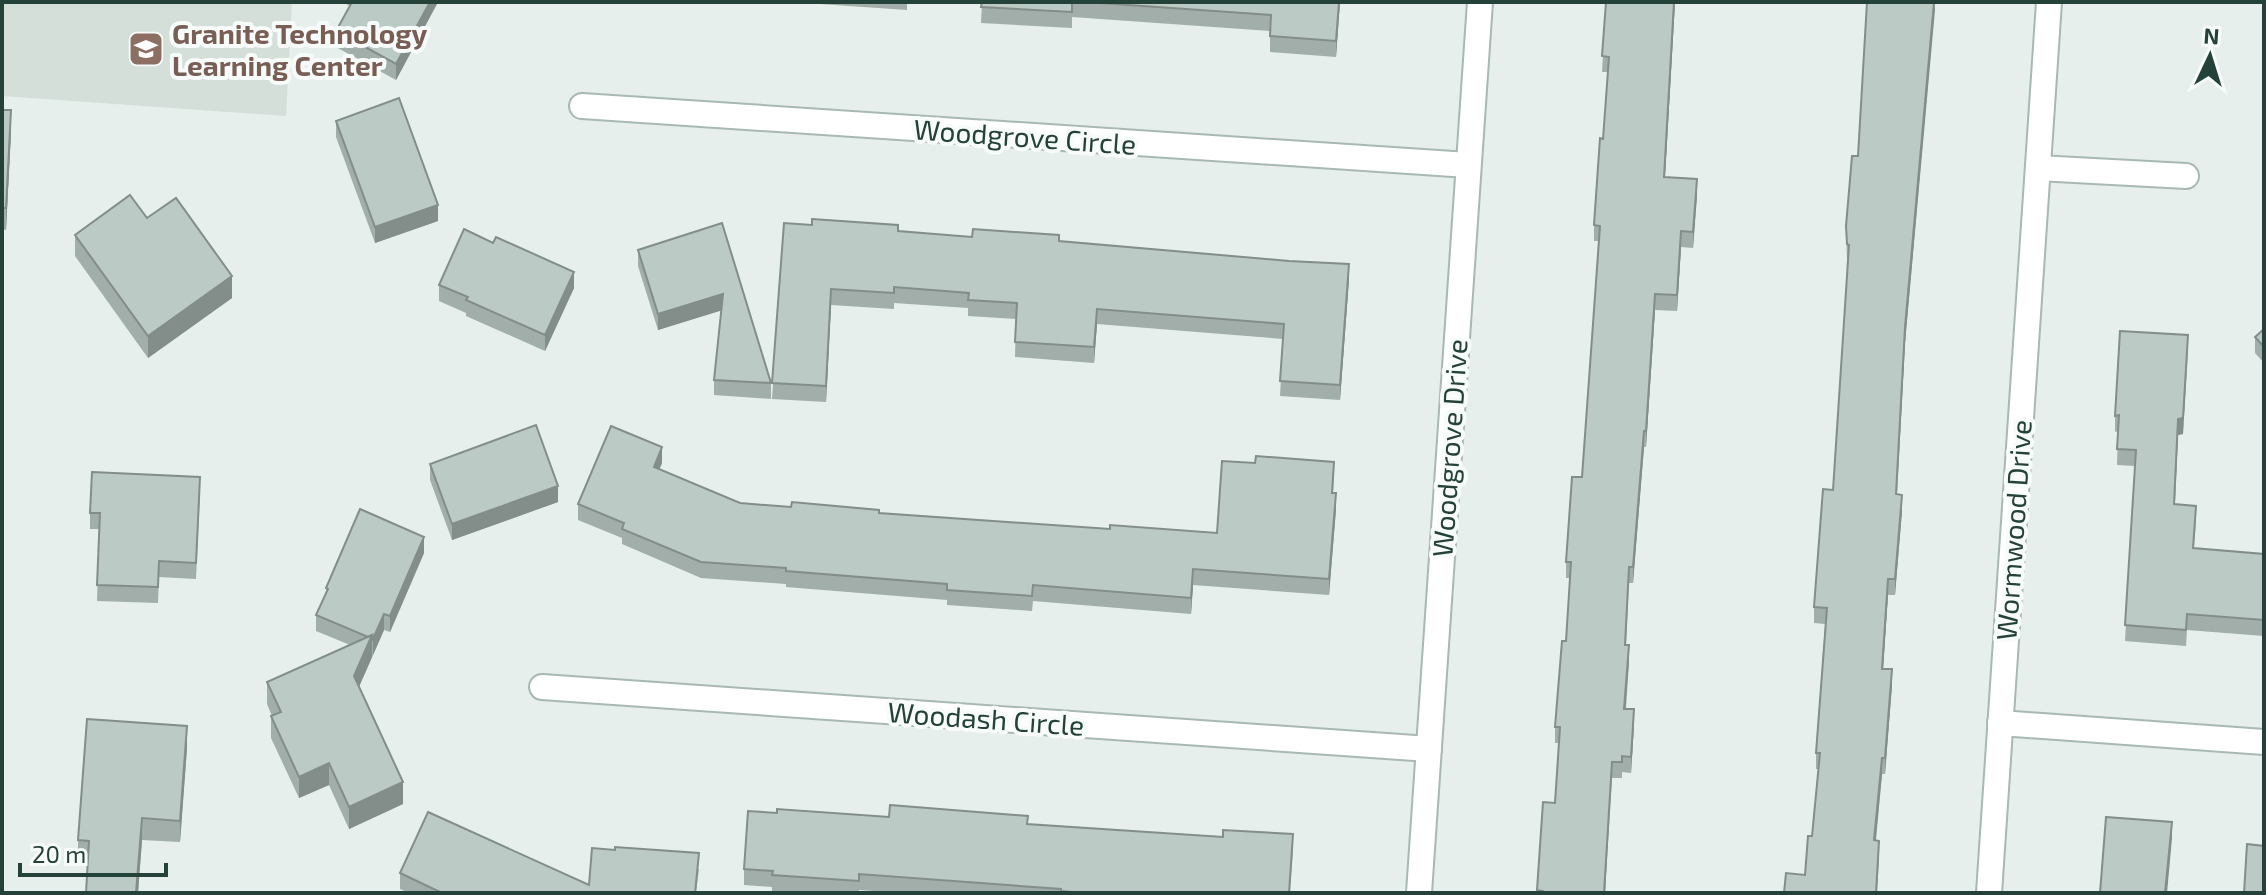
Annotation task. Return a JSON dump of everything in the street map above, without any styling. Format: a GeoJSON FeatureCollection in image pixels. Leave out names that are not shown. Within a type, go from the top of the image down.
{"type":"FeatureCollection","features":[{"type":"Feature","properties":{"kind":"street","name":"Woodgrove Drive"},"geometry":{"type":"LineString","coordinates":[[1419,893],[1480,2]]}},
{"type":"Feature","properties":{"kind":"street","name":"Wormwood Drive"},"geometry":{"type":"LineString","coordinates":[[1989,893],[2049,2]]}},
{"type":"Feature","properties":{"kind":"street","name":"Woodgrove Circle"},"geometry":{"type":"LineString","coordinates":[[582,106],[1468,165]]}},
{"type":"Feature","properties":{"kind":"street"},"geometry":{"type":"LineString","coordinates":[[2038,168],[2186,176]]}},
{"type":"Feature","properties":{"kind":"street","name":"Woodash Circle"},"geometry":{"type":"LineString","coordinates":[[542,687],[1429,749]]}},
{"type":"Feature","properties":{"kind":"street"},"geometry":{"type":"LineString","coordinates":[[2000,723],[2264,742]]}},
{"type":"Feature","properties":{"kind":"shaded area","name":"Granite Technology Learning Center"},"geometry":{"type":"Polygon","coordinates":[[[2,2],[292,2],[286,116],[2,96],[2,2]]]}},
{"type":"Feature","properties":{"kind":"building"},"geometry":{"type":"Polygon","coordinates":[[[352,2],[430,2],[396,64],[336,31],[352,2]]]}},
{"type":"Feature","properties":{"kind":"building"},"geometry":{"type":"Polygon","coordinates":[[[982,2],[1072,2],[1072,12],[981,7],[982,2]]]}},
{"type":"Feature","properties":{"kind":"building"},"geometry":{"type":"Polygon","coordinates":[[[1086,2],[1339,2],[1336,41],[1270,36],[1271,15],[1086,2]]]}},
{"type":"Feature","properties":{"kind":"building"},"geometry":{"type":"Polygon","coordinates":[[[1606,2],[1674,2],[1664,177],[1697,179],[1693,232],[1681,231],[1677,295],[1655,294],[1646,431],[1633,567],[1629,567],[1625,645],[1629,645],[1624,709],[1634,709],[1631,757],[1622,756],[1622,762],[1612,762],[1604,893],[1543,893],[1537,890],[1543,802],[1555,803],[1560,727],[1555,727],[1562,641],[1566,641],[1571,562],[1566,562],[1572,477],[1582,477],[1600,226],[1594,225],[1609,57],[1602,56],[1606,2]]]}},
{"type":"Feature","properties":{"kind":"building"},"geometry":{"type":"Polygon","coordinates":[[[1867,2],[1934,2],[1905,327],[1896,494],[1902,495],[1895,579],[1888,579],[1882,669],[1892,669],[1874,840],[1879,841],[1876,893],[1784,893],[1786,873],[1805,875],[1820,753],[1816,753],[1827,608],[1814,607],[1823,489],[1833,490],[1849,245],[1846,226],[1852,156],[1858,156],[1867,2]]]}},
{"type":"Feature","properties":{"kind":"building"},"geometry":{"type":"Polygon","coordinates":[[[399,98],[438,205],[375,227],[336,121],[399,98]]]}},
{"type":"Feature","properties":{"kind":"building"},"geometry":{"type":"Polygon","coordinates":[[[2,110],[11,110],[6,208],[2,208],[2,110]]]}},
{"type":"Feature","properties":{"kind":"building"},"geometry":{"type":"Polygon","coordinates":[[[130,195],[147,218],[176,198],[232,276],[148,336],[75,235],[130,195]]]}},
{"type":"Feature","properties":{"kind":"building"},"geometry":{"type":"Polygon","coordinates":[[[812,219],[898,225],[898,231],[972,237],[973,229],[1059,235],[1059,241],[1349,264],[1340,385],[1280,381],[1284,324],[1097,309],[1094,347],[1015,342],[1017,303],[968,300],[969,293],[894,287],[894,293],[831,289],[826,386],[772,383],[784,223],[812,225],[812,219]]]}},
{"type":"Feature","properties":{"kind":"building"},"geometry":{"type":"Polygon","coordinates":[[[722,223],[771,383],[714,380],[723,294],[658,314],[638,250],[722,223]]]}},
{"type":"Feature","properties":{"kind":"building"},"geometry":{"type":"Polygon","coordinates":[[[464,229],[493,243],[496,237],[574,272],[545,335],[439,285],[464,229]]]}},
{"type":"Feature","properties":{"kind":"building"},"geometry":{"type":"Polygon","coordinates":[[[2264,329],[2264,347],[2255,337],[2264,329]]]}},
{"type":"Feature","properties":{"kind":"building"},"geometry":{"type":"Polygon","coordinates":[[[2120,331],[2188,335],[2183,418],[2178,419],[2174,504],[2196,506],[2193,548],[2264,554],[2264,620],[2187,614],[2186,630],[2125,625],[2136,450],[2117,449],[2119,415],[2115,416],[2120,331]]]}},
{"type":"Feature","properties":{"kind":"building"},"geometry":{"type":"Polygon","coordinates":[[[536,425],[558,486],[452,524],[430,464],[536,425]]]}},
{"type":"Feature","properties":{"kind":"building"},"geometry":{"type":"Polygon","coordinates":[[[611,426],[662,447],[654,467],[740,503],[791,507],[792,502],[879,510],[879,513],[1110,529],[1110,525],[1217,533],[1222,461],[1255,463],[1256,456],[1334,462],[1332,493],[1336,493],[1329,579],[1193,569],[1191,598],[1033,585],[1032,596],[947,590],[947,584],[701,562],[622,529],[624,523],[578,504],[611,426]]]}},
{"type":"Feature","properties":{"kind":"building"},"geometry":{"type":"Polygon","coordinates":[[[92,472],[200,477],[196,563],[159,561],[158,587],[97,585],[100,513],[90,513],[92,472]]]}},
{"type":"Feature","properties":{"kind":"building"},"geometry":{"type":"Polygon","coordinates":[[[360,509],[424,537],[390,616],[384,614],[373,639],[372,635],[368,637],[316,615],[360,509]]]}},
{"type":"Feature","properties":{"kind":"building"},"geometry":{"type":"Polygon","coordinates":[[[372,635],[354,676],[403,782],[349,807],[329,763],[299,777],[271,716],[281,712],[267,682],[372,635]]]}},
{"type":"Feature","properties":{"kind":"building"},"geometry":{"type":"Polygon","coordinates":[[[87,719],[187,726],[180,821],[142,818],[136,893],[86,893],[89,841],[78,840],[87,719]]]}},
{"type":"Feature","properties":{"kind":"building"},"geometry":{"type":"Polygon","coordinates":[[[890,805],[1028,816],[1027,824],[1223,837],[1223,830],[1293,834],[1289,893],[1083,893],[859,874],[859,881],[772,875],[773,871],[744,869],[748,811],[777,813],[777,809],[889,817],[890,805]]]}},
{"type":"Feature","properties":{"kind":"building"},"geometry":{"type":"Polygon","coordinates":[[[428,812],[589,885],[592,848],[699,853],[695,893],[442,893],[400,873],[428,812]]]}},
{"type":"Feature","properties":{"kind":"building"},"geometry":{"type":"Polygon","coordinates":[[[2106,817],[2172,822],[2165,893],[2100,893],[2106,817]]]}},
{"type":"Feature","properties":{"kind":"building"},"geometry":{"type":"Polygon","coordinates":[[[2247,844],[2264,846],[2264,893],[2244,893],[2247,844]]]}},
{"type":"Feature","properties":{"kind":"place","name":"Granite Technology Learning Center"},"geometry":{"type":"Point","coordinates":[146,49]}}]}
